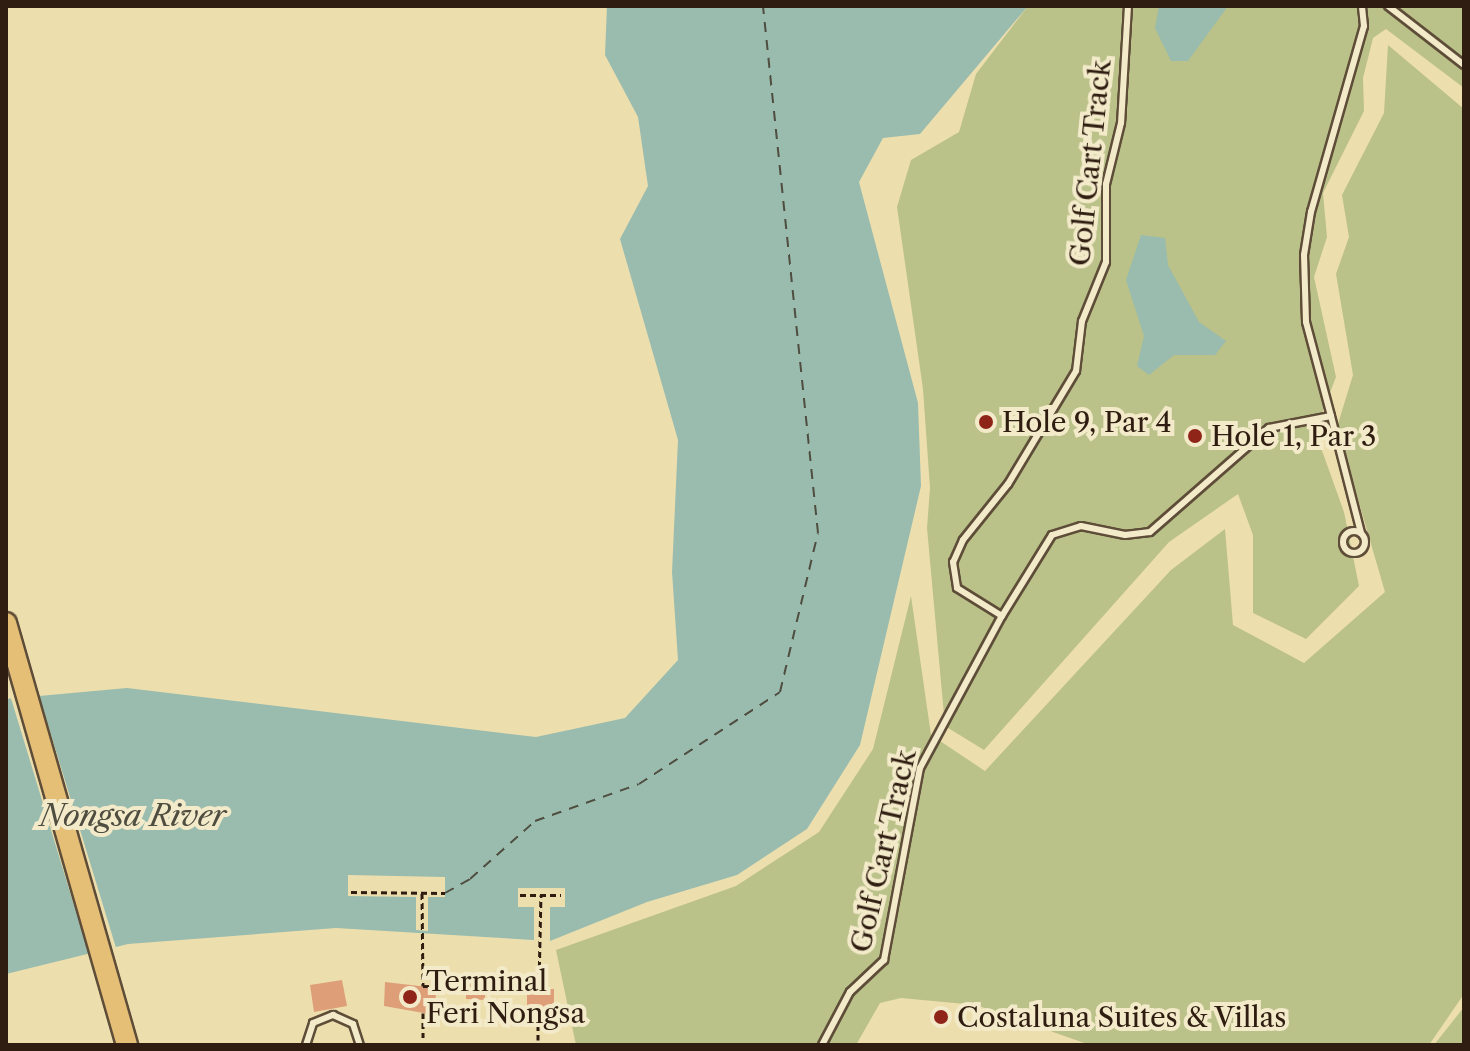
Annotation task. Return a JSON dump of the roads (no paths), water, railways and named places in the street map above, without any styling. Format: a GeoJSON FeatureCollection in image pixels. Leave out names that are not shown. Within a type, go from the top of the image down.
{"type":"FeatureCollection","features":[{"type":"Feature","properties":{"kind":"highway"},"geometry":{"type":"LineString","coordinates":[[6,623],[127,1045]]}},
{"type":"Feature","properties":{"kind":"lane","name":"Golf Cart Track"},"geometry":{"type":"LineString","coordinates":[[822,1045],[850,992],[880,970],[914,786],[930,742],[1002,616],[957,588],[953,562],[963,540],[1008,484],[1076,371],[1082,321],[1108,246],[1106,184],[1121,123],[1128,6]]}},
{"type":"Feature","properties":{"kind":"lane"},"geometry":{"type":"LineString","coordinates":[[1361,533],[1306,322],[1304,255],[1311,212],[1364,26],[1362,6]]}},
{"type":"Feature","properties":{"kind":"lane"},"geometry":{"type":"LineString","coordinates":[[1388,6],[1464,65]]}},
{"type":"Feature","properties":{"kind":"lane"},"geometry":{"type":"LineString","coordinates":[[1002,616],[1052,535],[1081,526],[1125,535],[1150,532],[1269,428],[1331,416]]}},
{"type":"Feature","properties":{"kind":"lane"},"geometry":{"type":"LineString","coordinates":[[297,1045],[306,1044],[313,1023],[333,1015],[353,1024],[360,1045]]}},
{"type":"Feature","properties":{"kind":"water","name":"Nongsa River"},"geometry":{"type":"Polygon","coordinates":[[[607,6],[1028,6],[920,134],[883,138],[859,182],[918,403],[921,486],[860,745],[807,829],[737,875],[647,902],[550,941],[336,928],[128,944],[6,974],[6,699],[127,688],[536,737],[625,718],[678,660],[672,572],[678,440],[620,239],[648,186],[638,117],[605,55],[607,6]]]}},
{"type":"Feature","properties":{"kind":"water"},"geometry":{"type":"Polygon","coordinates":[[[1159,6],[1228,6],[1188,61],[1171,61],[1155,28],[1159,6]]]}},
{"type":"Feature","properties":{"kind":"water"},"geometry":{"type":"Polygon","coordinates":[[[1141,235],[1165,238],[1168,265],[1199,322],[1226,341],[1215,355],[1174,355],[1149,375],[1137,366],[1144,336],[1126,280],[1141,235]]]}},
{"type":"Feature","properties":{"kind":"place","name":"Hole 9, Par 4"},"geometry":{"type":"Point","coordinates":[986,422]}},
{"type":"Feature","properties":{"kind":"place","name":"Hole 1, Par 3"},"geometry":{"type":"Point","coordinates":[1195,436]}},
{"type":"Feature","properties":{"kind":"place","name":"Terminal Feri Nongsa"},"geometry":{"type":"Point","coordinates":[410,997]}},
{"type":"Feature","properties":{"kind":"place","name":"Costaluna Suites & Villas"},"geometry":{"type":"Point","coordinates":[941,1017]}}]}
